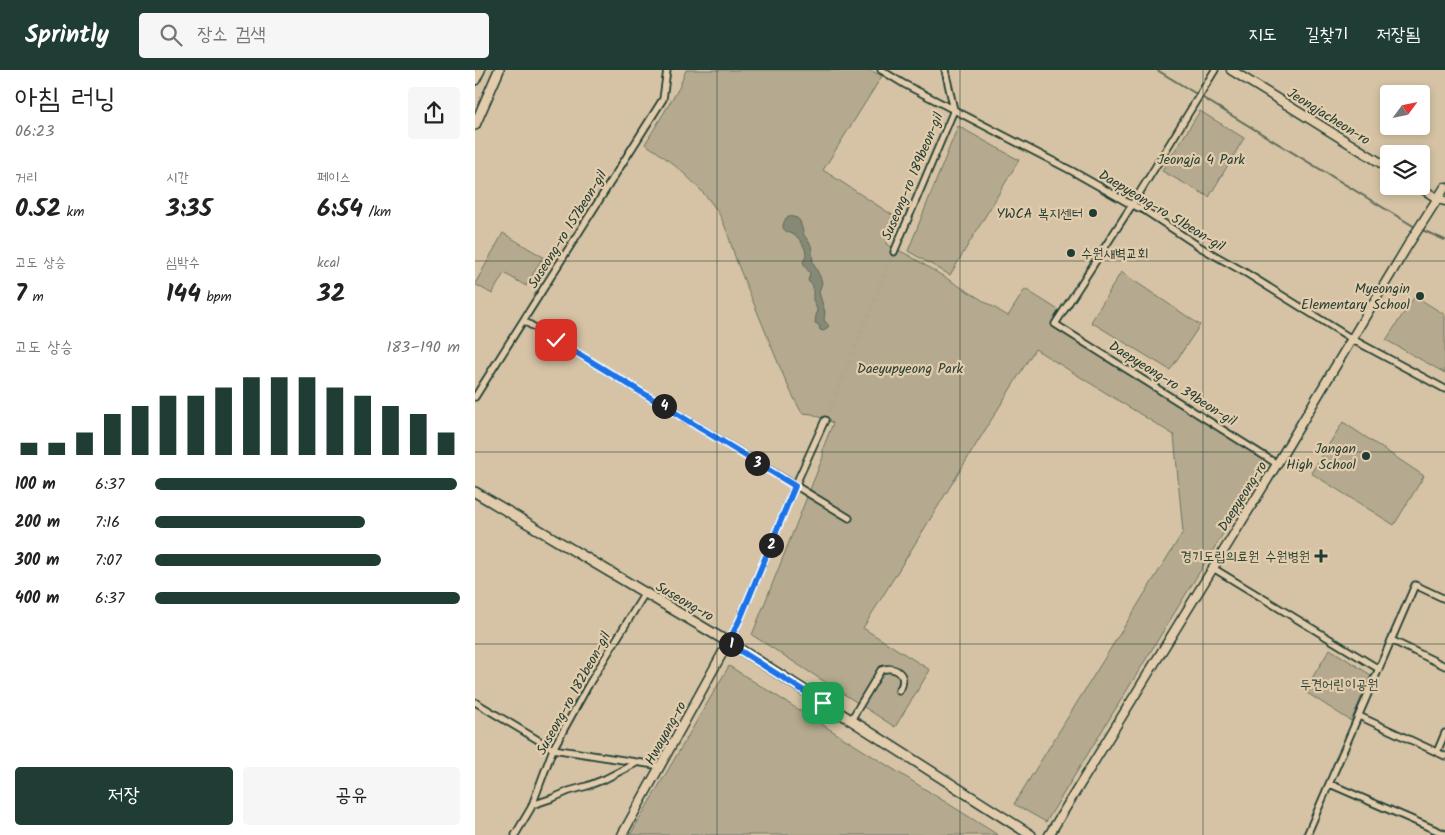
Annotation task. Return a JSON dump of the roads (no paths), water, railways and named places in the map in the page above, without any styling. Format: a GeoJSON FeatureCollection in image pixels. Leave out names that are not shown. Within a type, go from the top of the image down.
{"type":"FeatureCollection","features":[{"type":"Feature","properties":{"kind":"main road"},"geometry":{"type":"LineString","coordinates":[[475,80],[479,70]]}},
{"type":"Feature","properties":{"kind":"main road"},"geometry":{"type":"LineString","coordinates":[[475,125],[499,70]]}},
{"type":"Feature","properties":{"kind":"main road","name":"Suseong-ro"},"geometry":{"type":"LineString","coordinates":[[475,492],[728,643],[1031,835]]}},
{"type":"Feature","properties":{"kind":"street","name":"Suseong-ro 157beon-gil"},"geometry":{"type":"LineString","coordinates":[[475,397],[663,99],[667,70]]}},
{"type":"Feature","properties":{"kind":"street","name":"Daepyeong-ro 51beon-gil"},"geometry":{"type":"LineString","coordinates":[[881,70],[904,84],[1144,210],[1200,247],[1246,273],[1352,339],[1445,389]]}},
{"type":"Feature","properties":{"kind":"street"},"geometry":{"type":"LineString","coordinates":[[945,70],[954,110]]}},
{"type":"Feature","properties":{"kind":"street"},"geometry":{"type":"LineString","coordinates":[[1132,205],[1215,70]]}},
{"type":"Feature","properties":{"kind":"street","name":"Jeongjacheon-ro"},"geometry":{"type":"LineString","coordinates":[[1231,70],[1380,162]]}},
{"type":"Feature","properties":{"kind":"street","name":"Suseong-ro 189beon-gil"},"geometry":{"type":"LineString","coordinates":[[894,252],[954,110]]}},
{"type":"Feature","properties":{"kind":"street"},"geometry":{"type":"LineString","coordinates":[[1430,193],[1442,200],[1445,187]]}},
{"type":"Feature","properties":{"kind":"street","name":"Daepyeong-ro"},"geometry":{"type":"LineString","coordinates":[[1049,835],[1277,464],[1408,245],[1442,200]]}},
{"type":"Feature","properties":{"kind":"street","name":"Daepyeong-ro 39beon-gil"},"geometry":{"type":"LineString","coordinates":[[1132,205],[1055,324],[1277,464]]}},
{"type":"Feature","properties":{"kind":"street"},"geometry":{"type":"LineString","coordinates":[[524,320],[849,518]]}},
{"type":"Feature","properties":{"kind":"street"},"geometry":{"type":"LineString","coordinates":[[728,643],[825,420]]}},
{"type":"Feature","properties":{"kind":"street"},"geometry":{"type":"LineString","coordinates":[[1213,568],[1379,669]]}},
{"type":"Feature","properties":{"kind":"street"},"geometry":{"type":"LineString","coordinates":[[1307,835],[1415,585],[1445,599]]}},
{"type":"Feature","properties":{"kind":"street","name":"Suseong-ro 182beon-gil"},"geometry":{"type":"LineString","coordinates":[[515,835],[532,805],[553,749],[589,684],[645,594]]}},
{"type":"Feature","properties":{"kind":"street"},"geometry":{"type":"LineString","coordinates":[[1391,640],[1445,666]]}},
{"type":"Feature","properties":{"kind":"street","name":"Hwayang-ro"},"geometry":{"type":"LineString","coordinates":[[622,835],[728,643]]}},
{"type":"Feature","properties":{"kind":"street"},"geometry":{"type":"LineString","coordinates":[[851,720],[881,670],[888,668],[896,670],[902,675],[903,686],[899,691]]}},
{"type":"Feature","properties":{"kind":"street"},"geometry":{"type":"LineString","coordinates":[[475,702],[553,749],[661,766]]}},
{"type":"Feature","properties":{"kind":"street"},"geometry":{"type":"LineString","coordinates":[[1359,716],[1445,756]]}},
{"type":"Feature","properties":{"kind":"street"},"geometry":{"type":"LineString","coordinates":[[1437,752],[1445,733]]}},
{"type":"Feature","properties":{"kind":"street"},"geometry":{"type":"LineString","coordinates":[[532,805],[569,790],[605,779],[638,762]]}},
{"type":"Feature","properties":{"kind":"street"},"geometry":{"type":"LineString","coordinates":[[1330,784],[1444,831]]}},
{"type":"Feature","properties":{"kind":"waterway"},"geometry":{"type":"LineString","coordinates":[[1157,70],[1415,227]]}},
{"type":"Feature","properties":{"kind":"waterway"},"geometry":{"type":"LineString","coordinates":[[1420,229],[1445,240]]}},
{"type":"Feature","properties":{"kind":"tunnel"},"geometry":{"type":"LineString","coordinates":[[825,420],[894,252]]}},
{"type":"Feature","properties":{"kind":"place","name":"YWCA 복지센터"},"geometry":{"type":"Point","coordinates":[1093,213]}},
{"type":"Feature","properties":{"kind":"place","name":"수원새벽교회"},"geometry":{"type":"Point","coordinates":[1071,253]}},
{"type":"Feature","properties":{"kind":"place","name":"Myeongin Elementary School"},"geometry":{"type":"Point","coordinates":[1420,296]}},
{"type":"Feature","properties":{"kind":"place","name":"Jangan High School"},"geometry":{"type":"Point","coordinates":[1366,456]}},
{"type":"Feature","properties":{"kind":"place","name":"경기도립의료원 수원병원"},"geometry":{"type":"Point","coordinates":[1321,556]}},
{"type":"Feature","properties":{"kind":"park label","name":"Jeongja 4 Park"},"geometry":{"type":"Point","coordinates":[1201,159]}},
{"type":"Feature","properties":{"kind":"park label","name":"Daeyupyeong Park"},"geometry":{"type":"Point","coordinates":[910,368]}},
{"type":"Feature","properties":{"kind":"park label","name":"두견어린이공원"},"geometry":{"type":"Point","coordinates":[1339,684]}}]}
